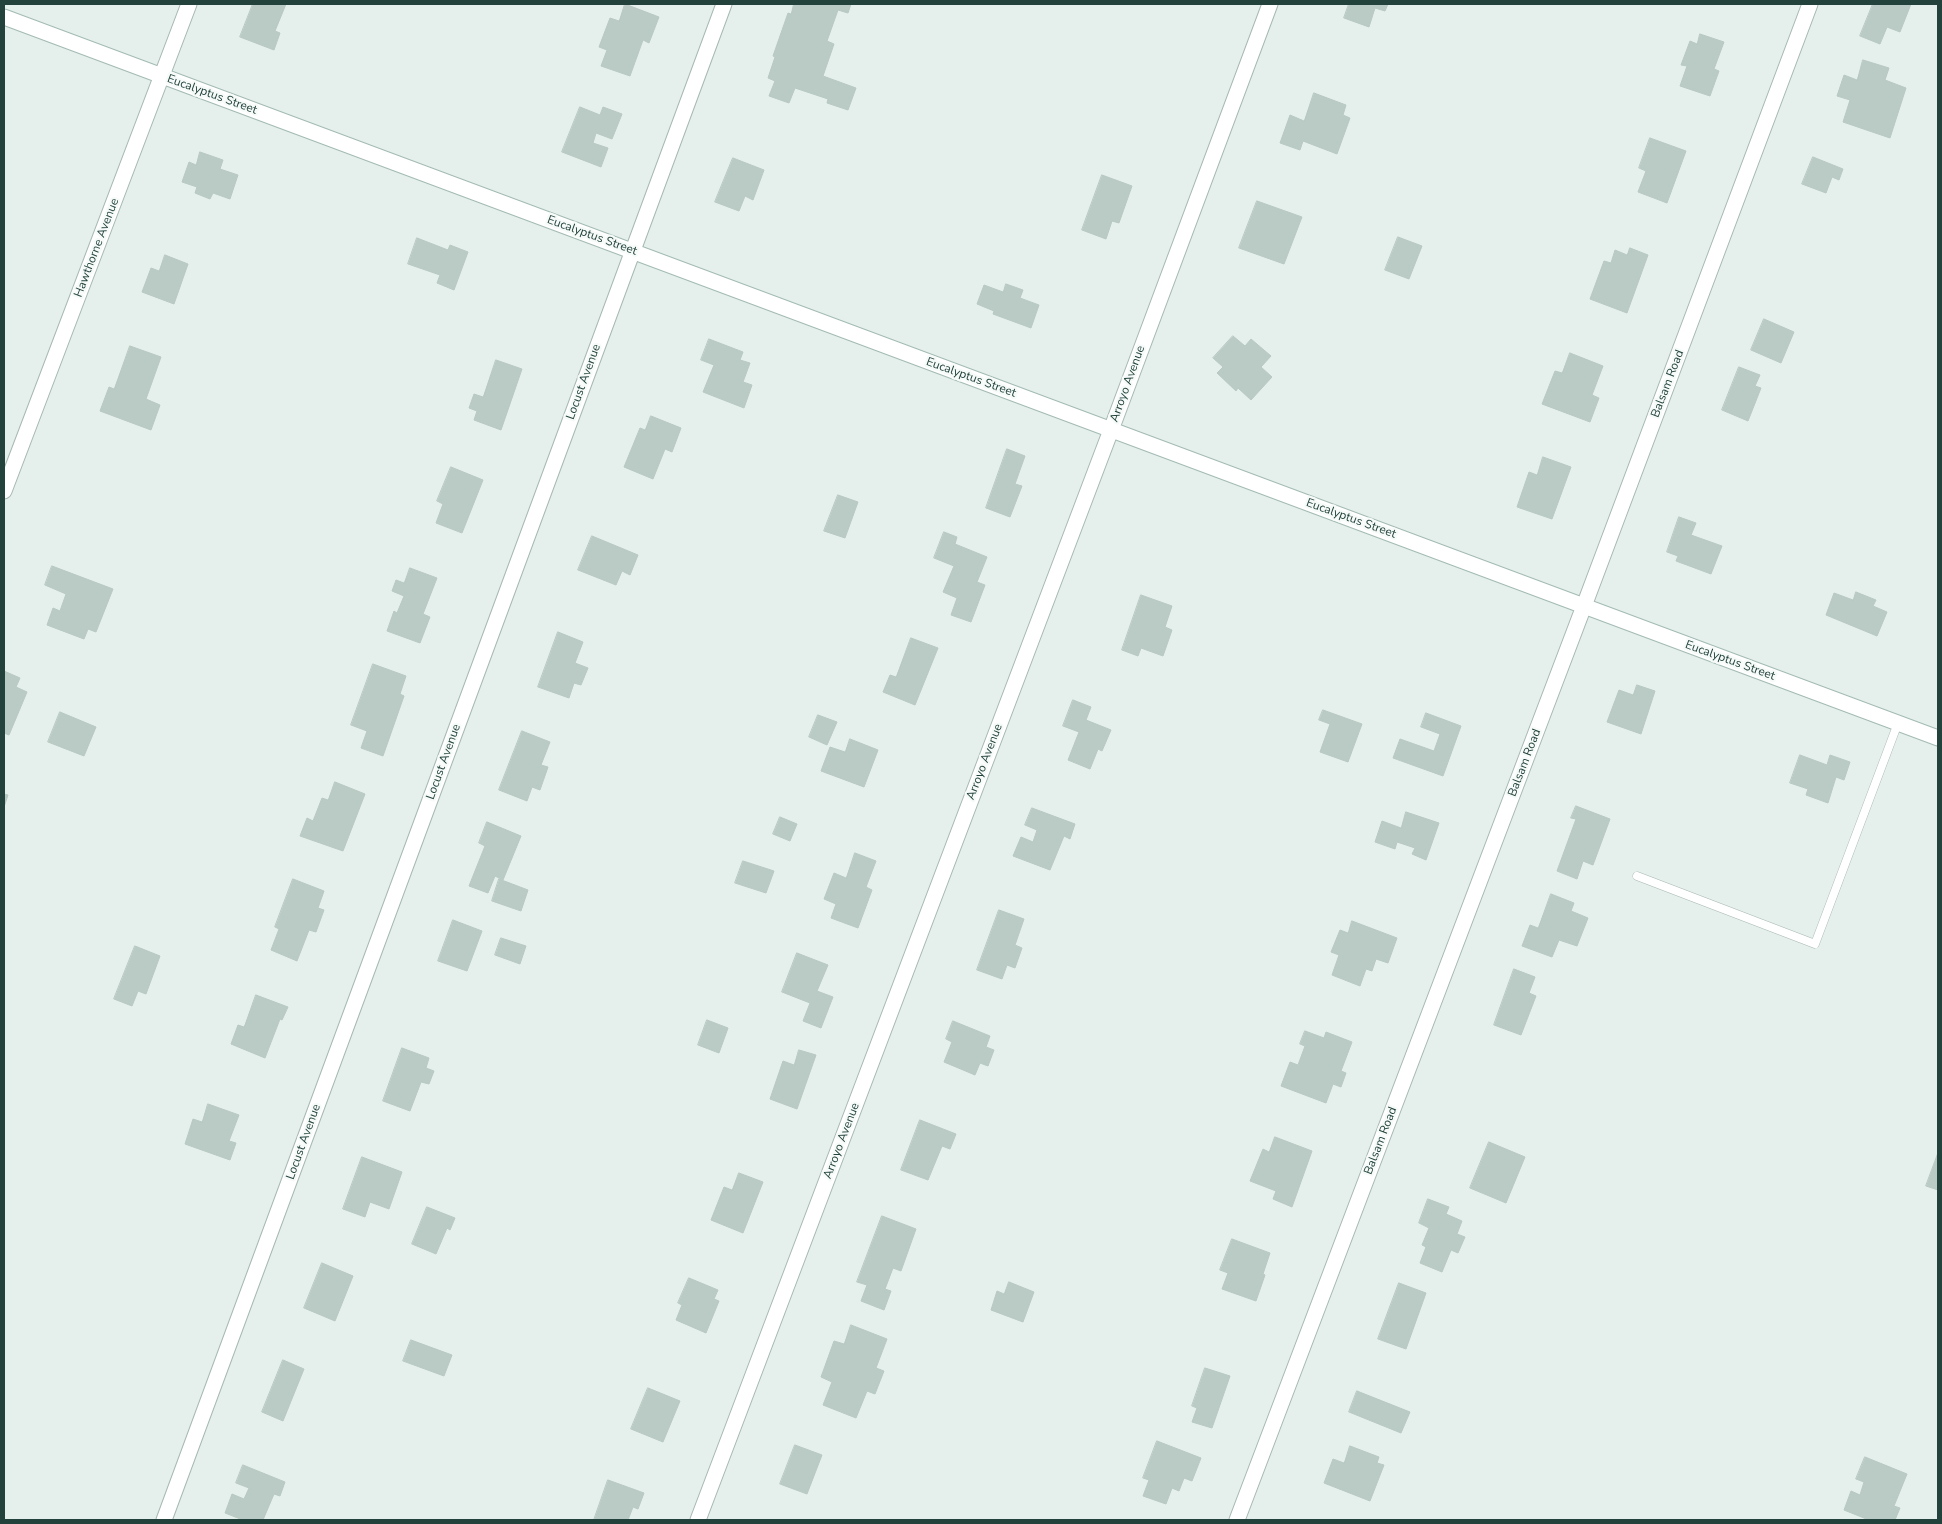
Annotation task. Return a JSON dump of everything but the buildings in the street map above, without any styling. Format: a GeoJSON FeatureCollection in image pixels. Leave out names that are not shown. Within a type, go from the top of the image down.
{"type":"FeatureCollection","features":[{"type":"Feature","properties":{"kind":"street","name":"Hawthorne Avenue"},"geometry":{"type":"LineString","coordinates":[[4,491],[189,4]]}},
{"type":"Feature","properties":{"kind":"street","name":"Locust Avenue"},"geometry":{"type":"LineString","coordinates":[[164,1520],[724,4]]}},
{"type":"Feature","properties":{"kind":"street","name":"Arroyo Avenue"},"geometry":{"type":"LineString","coordinates":[[698,1520],[1111,430],[1270,4]]}},
{"type":"Feature","properties":{"kind":"street","name":"Balsam Road"},"geometry":{"type":"LineString","coordinates":[[1237,1520],[1810,4]]}},
{"type":"Feature","properties":{"kind":"street","name":"Eucalyptus Street"},"geometry":{"type":"LineString","coordinates":[[4,17],[1938,738]]}},
{"type":"Feature","properties":{"kind":"lane"},"geometry":{"type":"LineString","coordinates":[[1637,876],[1816,944],[1898,723]]}}]}
